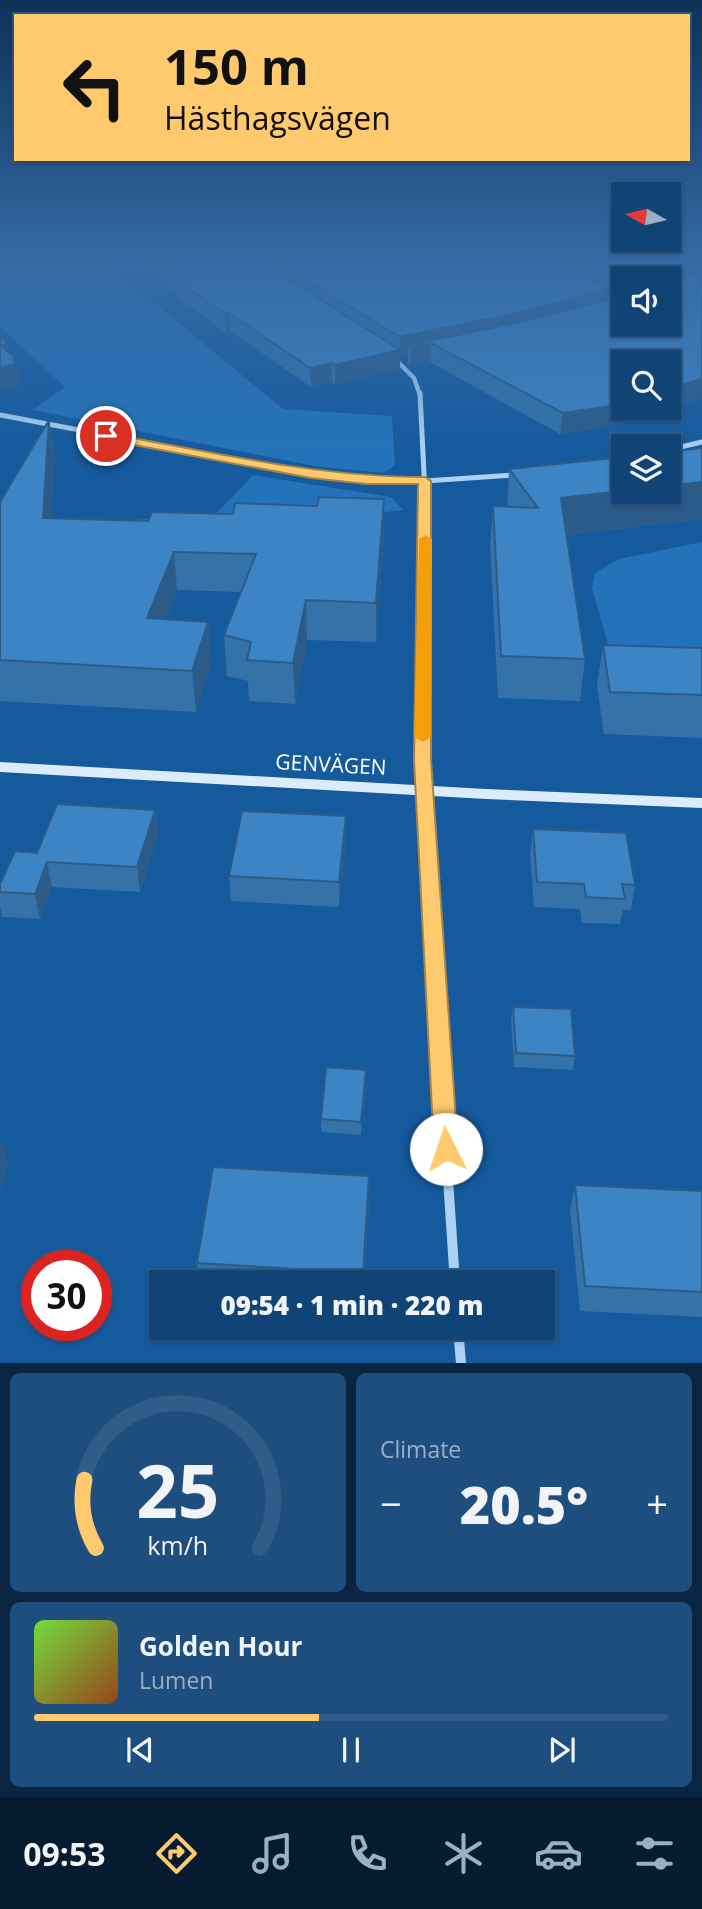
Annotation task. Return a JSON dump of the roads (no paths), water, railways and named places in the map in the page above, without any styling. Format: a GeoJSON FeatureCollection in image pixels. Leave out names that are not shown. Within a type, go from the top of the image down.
{"type":"FeatureCollection","features":[{"type":"Feature","properties":{"kind":"street"},"geometry":{"type":"LineString","coordinates":[[389,355],[399,361],[414,378],[420,391],[425,481],[423,790],[454,1270]]}},
{"type":"Feature","properties":{"kind":"street"},"geometry":{"type":"LineString","coordinates":[[399,361],[412,359]]}},
{"type":"Feature","properties":{"kind":"street"},"geometry":{"type":"LineString","coordinates":[[0,415],[311,474],[367,481],[425,481],[520,475]]}},
{"type":"Feature","properties":{"kind":"street"},"geometry":{"type":"LineString","coordinates":[[681,447],[702,442]]}},
{"type":"Feature","properties":{"kind":"street","name":"GENVÄGEN"},"geometry":{"type":"LineString","coordinates":[[0,767],[702,803]]}},
{"type":"Feature","properties":{"kind":"street"},"geometry":{"type":"LineString","coordinates":[[459,1340],[461,1363]]}}]}
